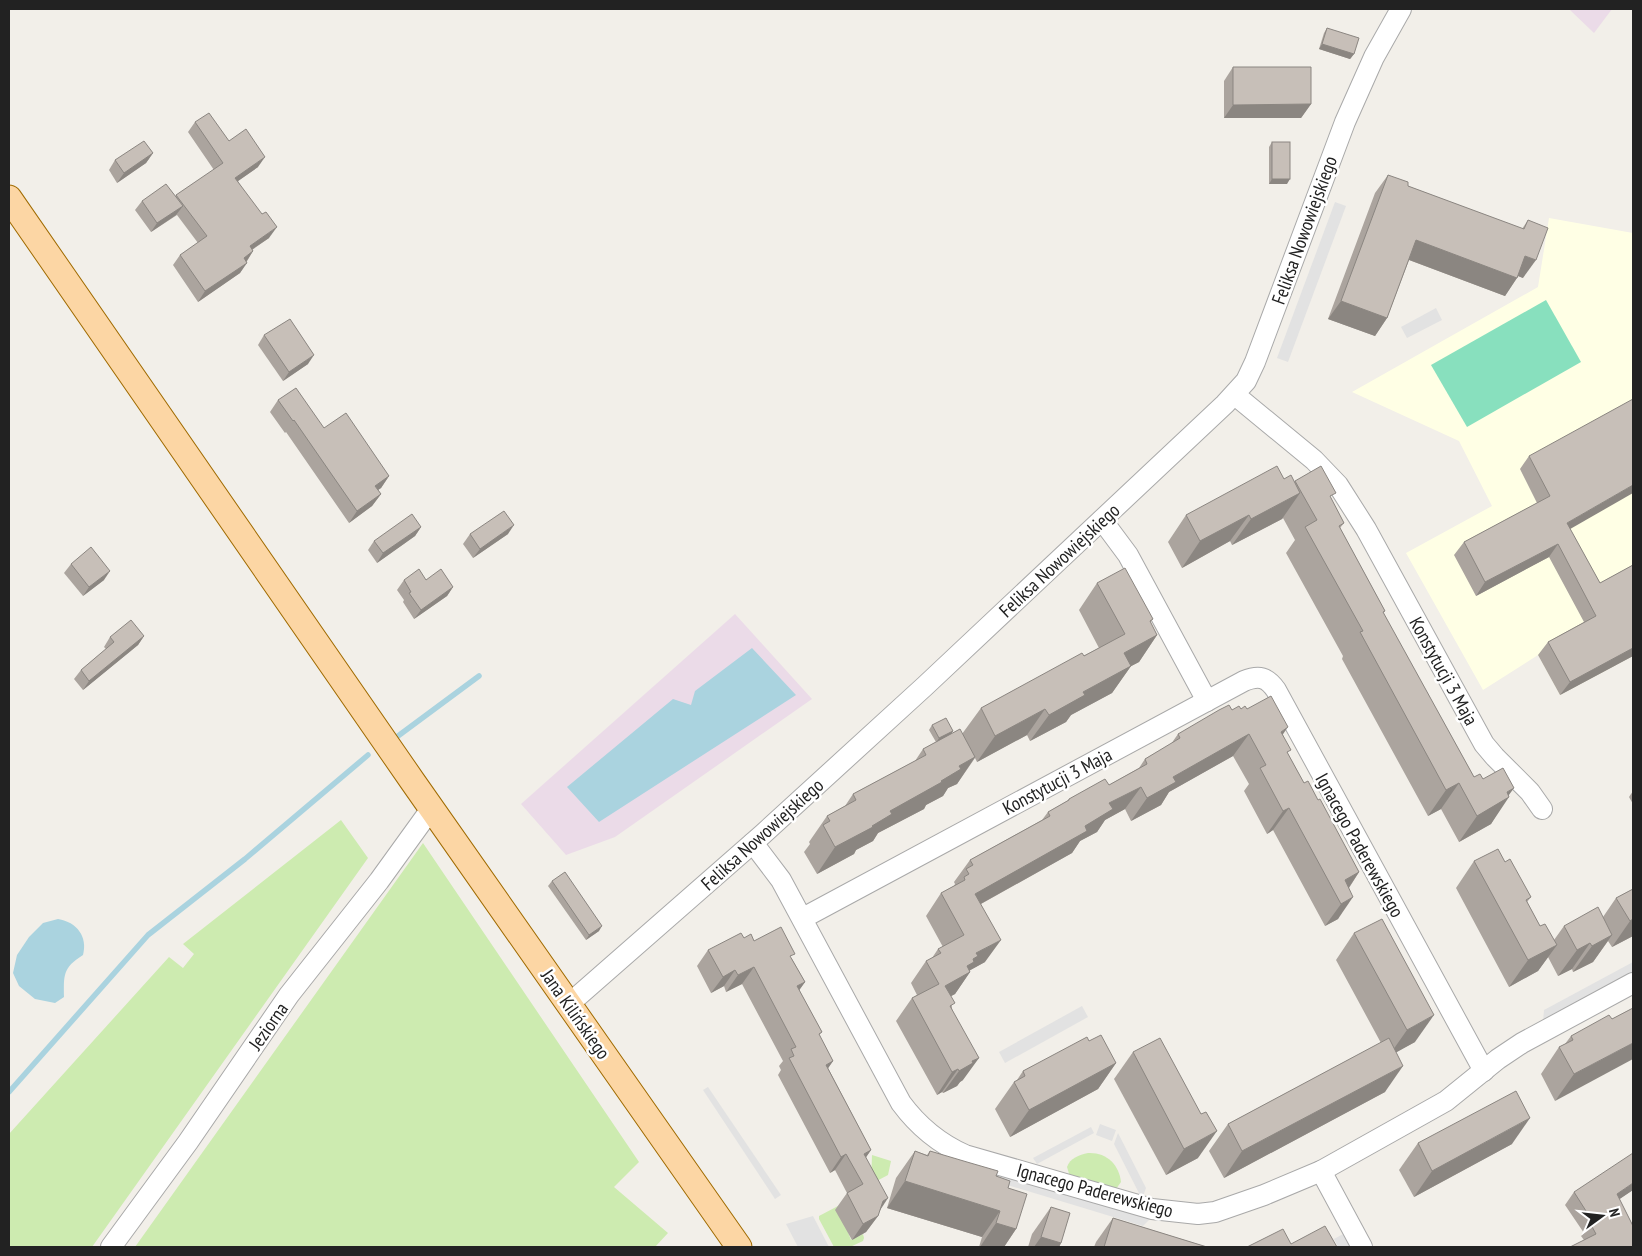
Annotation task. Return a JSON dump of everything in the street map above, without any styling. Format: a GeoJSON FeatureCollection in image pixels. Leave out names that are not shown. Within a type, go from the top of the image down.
{"type":"FeatureCollection","features":[{"type":"Feature","properties":{"kind":"main road","name":"Jana Kilińskiego"},"geometry":{"type":"LineString","coordinates":[[9,198],[569,1004],[732,1245]]}},
{"type":"Feature","properties":{"kind":"street","name":"Feliksa Nowowiejskiego"},"geometry":{"type":"LineString","coordinates":[[569,1004],[753,843],[925,686],[1235,395],[1246,381],[1254,365],[1348,115],[1374,58],[1400,9]]}},
{"type":"Feature","properties":{"kind":"street","name":"Konstytucji 3 Maja"},"geometry":{"type":"LineString","coordinates":[[1235,395],[1307,453],[1338,486],[1366,529],[1484,744],[1495,758],[1525,787],[1542,809]]}},
{"type":"Feature","properties":{"kind":"street"},"geometry":{"type":"LineString","coordinates":[[1102,520],[1128,554],[1207,701]]}},
{"type":"Feature","properties":{"kind":"street","name":"Ignacego Paderewskiego"},"geometry":{"type":"LineString","coordinates":[[1207,701],[1251,678],[1263,677],[1272,684],[1484,1071]]}},
{"type":"Feature","properties":{"kind":"street","name":"Konstytucji 3 Maja"},"geometry":{"type":"LineString","coordinates":[[803,918],[1207,701]]}},
{"type":"Feature","properties":{"kind":"street","name":"Jeziorna"},"geometry":{"type":"LineString","coordinates":[[111,1247],[188,1142],[289,995],[432,809]]}},
{"type":"Feature","properties":{"kind":"street"},"geometry":{"type":"LineString","coordinates":[[753,843],[775,870],[803,918]]}},
{"type":"Feature","properties":{"kind":"street","name":"Ignacego Paderewskiego"},"geometry":{"type":"LineString","coordinates":[[803,918],[901,1103],[919,1125],[936,1140],[965,1155],[1152,1209],[1179,1213],[1198,1214],[1222,1210],[1272,1192],[1321,1171],[1440,1104],[1522,1042],[1633,983]]}},
{"type":"Feature","properties":{"kind":"street"},"geometry":{"type":"LineString","coordinates":[[1321,1171],[1362,1247]]}},
{"type":"Feature","properties":{"kind":"shaded area"},"geometry":{"type":"Polygon","coordinates":[[[1569,9],[1612,9],[1594,33],[1569,9]]]}},
{"type":"Feature","properties":{"kind":"shaded area"},"geometry":{"type":"Polygon","coordinates":[[[1335,202],[1346,206],[1288,362],[1277,358],[1335,202]]]}},
{"type":"Feature","properties":{"kind":"shaded area"},"geometry":{"type":"Polygon","coordinates":[[[1549,218],[1633,233],[1633,656],[1560,695],[1538,655],[1483,690],[1406,553],[1492,506],[1459,441],[1352,392],[1538,287],[1549,218]]]}},
{"type":"Feature","properties":{"kind":"shaded area"},"geometry":{"type":"Polygon","coordinates":[[[1436,308],[1442,320],[1407,338],[1401,327],[1436,308]]]}},
{"type":"Feature","properties":{"kind":"shaded area"},"geometry":{"type":"Polygon","coordinates":[[[735,614],[812,699],[615,837],[566,855],[521,804],[735,614]]]}},
{"type":"Feature","properties":{"kind":"shaded area"},"geometry":{"type":"Polygon","coordinates":[[[1633,962],[1633,973],[1543,1022],[1544,1010],[1633,962]]]}},
{"type":"Feature","properties":{"kind":"shaded area"},"geometry":{"type":"Polygon","coordinates":[[[1082,1006],[1088,1017],[1005,1063],[999,1052],[1082,1006]]]}},
{"type":"Feature","properties":{"kind":"shaded area"},"geometry":{"type":"Polygon","coordinates":[[[708,1087],[781,1195],[775,1199],[703,1090],[708,1087]]]}},
{"type":"Feature","properties":{"kind":"shaded area"},"geometry":{"type":"Polygon","coordinates":[[[1100,1124],[1116,1130],[1112,1141],[1096,1135],[1100,1124]]]}},
{"type":"Feature","properties":{"kind":"shaded area"},"geometry":{"type":"Polygon","coordinates":[[[1091,1127],[1094,1133],[1037,1164],[1033,1158],[1091,1127]]]}},
{"type":"Feature","properties":{"kind":"shaded area"},"geometry":{"type":"Polygon","coordinates":[[[1118,1133],[1146,1188],[1142,1199],[1114,1144],[1118,1133]]]}},
{"type":"Feature","properties":{"kind":"shaded area"},"geometry":{"type":"Polygon","coordinates":[[[942,1154],[1152,1217],[1143,1226],[948,1167],[942,1154]]]}},
{"type":"Feature","properties":{"kind":"shaded area"},"geometry":{"type":"Polygon","coordinates":[[[813,1216],[829,1247],[798,1247],[786,1224],[813,1216]]]}},
{"type":"Feature","properties":{"kind":"shaded area"},"geometry":{"type":"Polygon","coordinates":[[[1345,1233],[1353,1247],[1338,1247],[1334,1239],[1345,1233]]]}},
{"type":"Feature","properties":{"kind":"green space"},"geometry":{"type":"Polygon","coordinates":[[[1546,300],[1581,362],[1467,427],[1431,365],[1546,300]]]}},
{"type":"Feature","properties":{"kind":"green space"},"geometry":{"type":"Polygon","coordinates":[[[341,820],[368,858],[92,1247],[9,1247],[9,1134],[169,957],[183,968],[194,954],[183,944],[341,820]]]}},
{"type":"Feature","properties":{"kind":"green space"},"geometry":{"type":"Polygon","coordinates":[[[423,843],[639,1162],[614,1187],[668,1233],[655,1247],[135,1247],[423,843]]]}},
{"type":"Feature","properties":{"kind":"green space"},"geometry":{"type":"Polygon","coordinates":[[[1088,1153],[1095,1153],[1106,1157],[1118,1170],[1121,1182],[1116,1189],[1070,1177],[1067,1167],[1070,1161],[1088,1153]]]}},
{"type":"Feature","properties":{"kind":"green space"},"geometry":{"type":"Polygon","coordinates":[[[872,1155],[891,1161],[888,1175],[871,1184],[872,1155]]]}},
{"type":"Feature","properties":{"kind":"green space"},"geometry":{"type":"Polygon","coordinates":[[[838,1206],[851,1240],[863,1234],[863,1241],[850,1247],[834,1247],[819,1216],[838,1206]]]}},
{"type":"Feature","properties":{"kind":"water"},"geometry":{"type":"Polygon","coordinates":[[[752,648],[796,695],[599,822],[567,787],[673,699],[691,705],[695,691],[752,648]]]}},
{"type":"Feature","properties":{"kind":"water"},"geometry":{"type":"Polygon","coordinates":[[[58,919],[71,923],[80,931],[84,948],[83,955],[68,968],[64,978],[64,997],[55,1003],[35,999],[19,986],[13,973],[17,955],[29,937],[43,923],[58,919]]]}},
{"type":"Feature","properties":{"kind":"building"},"geometry":{"type":"Polygon","coordinates":[[[1327,28],[1359,38],[1354,54],[1322,44],[1327,28]]]}},
{"type":"Feature","properties":{"kind":"building"},"geometry":{"type":"Polygon","coordinates":[[[1233,67],[1311,67],[1311,104],[1233,105],[1233,67]]]}},
{"type":"Feature","properties":{"kind":"building"},"geometry":{"type":"Polygon","coordinates":[[[209,113],[229,141],[246,129],[265,157],[235,178],[262,214],[266,212],[277,227],[250,246],[253,251],[244,258],[247,263],[205,291],[180,255],[207,236],[176,195],[223,163],[195,122],[209,113]]]}},
{"type":"Feature","properties":{"kind":"building"},"geometry":{"type":"Polygon","coordinates":[[[144,141],[153,153],[124,173],[115,160],[144,141]]]}},
{"type":"Feature","properties":{"kind":"building"},"geometry":{"type":"Polygon","coordinates":[[[1272,142],[1290,142],[1290,179],[1272,179],[1272,142]]]}},
{"type":"Feature","properties":{"kind":"building"},"geometry":{"type":"Polygon","coordinates":[[[1388,175],[1408,182],[1408,186],[1524,229],[1528,220],[1548,228],[1536,260],[1525,256],[1517,278],[1416,240],[1387,318],[1341,301],[1388,175]]]}},
{"type":"Feature","properties":{"kind":"building"},"geometry":{"type":"Polygon","coordinates":[[[166,184],[183,206],[157,223],[142,201],[166,184]]]}},
{"type":"Feature","properties":{"kind":"building"},"geometry":{"type":"Polygon","coordinates":[[[290,319],[314,355],[289,372],[264,335],[290,319]]]}},
{"type":"Feature","properties":{"kind":"building"},"geometry":{"type":"Polygon","coordinates":[[[296,388],[324,428],[346,413],[389,476],[375,486],[381,494],[357,511],[278,400],[296,388]]]}},
{"type":"Feature","properties":{"kind":"building"},"geometry":{"type":"Polygon","coordinates":[[[1633,399],[1633,485],[1567,523],[1600,583],[1633,565],[1633,648],[1570,682],[1548,642],[1596,616],[1558,544],[1485,582],[1464,542],[1550,496],[1529,456],[1633,399]]]}},
{"type":"Feature","properties":{"kind":"building"},"geometry":{"type":"Polygon","coordinates":[[[1277,466],[1284,479],[1291,475],[1300,493],[1251,519],[1249,515],[1200,541],[1186,515],[1277,466]]]}},
{"type":"Feature","properties":{"kind":"building"},"geometry":{"type":"Polygon","coordinates":[[[1321,466],[1336,493],[1330,496],[1344,523],[1339,526],[1385,611],[1383,612],[1474,777],[1480,774],[1483,779],[1503,768],[1514,788],[1507,792],[1509,797],[1477,816],[1459,783],[1446,790],[1360,632],[1363,631],[1305,527],[1317,520],[1295,481],[1321,466]]]}},
{"type":"Feature","properties":{"kind":"building"},"geometry":{"type":"Polygon","coordinates":[[[504,511],[514,525],[480,549],[470,534],[504,511]]]}},
{"type":"Feature","properties":{"kind":"building"},"geometry":{"type":"Polygon","coordinates":[[[412,514],[421,527],[383,553],[374,541],[412,514]]]}},
{"type":"Feature","properties":{"kind":"building"},"geometry":{"type":"Polygon","coordinates":[[[91,547],[110,571],[89,587],[71,564],[91,547]]]}},
{"type":"Feature","properties":{"kind":"building"},"geometry":{"type":"Polygon","coordinates":[[[1125,568],[1153,619],[1150,621],[1157,635],[1124,653],[1131,666],[1083,692],[1085,695],[1049,715],[1045,709],[995,736],[981,708],[1082,653],[1084,656],[1125,634],[1097,583],[1125,568]]]}},
{"type":"Feature","properties":{"kind":"building"},"geometry":{"type":"Polygon","coordinates":[[[419,569],[426,580],[441,569],[453,587],[421,610],[409,593],[411,592],[404,580],[419,569]]]}},
{"type":"Feature","properties":{"kind":"building"},"geometry":{"type":"Polygon","coordinates":[[[131,620],[144,636],[89,681],[81,670],[114,642],[110,637],[131,620]]]}},
{"type":"Feature","properties":{"kind":"building"},"geometry":{"type":"Polygon","coordinates":[[[1271,696],[1288,727],[1281,732],[1291,750],[1287,752],[1304,783],[1308,781],[1318,800],[1320,799],[1359,872],[1345,880],[1353,897],[1341,904],[1289,808],[1283,811],[1260,768],[1266,765],[1249,734],[1173,777],[1176,782],[1147,798],[1141,787],[1109,803],[1113,809],[1085,826],[1087,831],[975,894],[1001,940],[976,953],[978,956],[973,959],[974,962],[967,966],[970,972],[945,986],[955,1003],[950,1006],[979,1058],[959,1071],[958,1069],[952,1072],[912,998],[939,984],[926,961],[941,953],[938,949],[964,935],[941,893],[965,880],[964,877],[969,874],[966,869],[973,865],[970,860],[1050,816],[1048,812],[1069,799],[1105,779],[1109,785],[1147,764],[1145,759],[1180,738],[1178,734],[1219,710],[1229,705],[1232,710],[1239,706],[1241,709],[1245,706],[1247,709],[1271,696]]]}},
{"type":"Feature","properties":{"kind":"building"},"geometry":{"type":"Polygon","coordinates":[[[946,718],[953,731],[939,738],[932,725],[946,718]]]}},
{"type":"Feature","properties":{"kind":"building"},"geometry":{"type":"Polygon","coordinates":[[[960,729],[975,757],[959,766],[961,769],[942,782],[890,811],[892,814],[873,827],[835,847],[823,825],[830,821],[827,816],[856,800],[853,794],[926,755],[923,749],[960,729]]]}},
{"type":"Feature","properties":{"kind":"building"},"geometry":{"type":"Polygon","coordinates":[[[1498,849],[1505,862],[1510,859],[1531,897],[1526,900],[1540,926],[1545,924],[1557,945],[1528,960],[1474,861],[1498,849]]]}},
{"type":"Feature","properties":{"kind":"building"},"geometry":{"type":"Polygon","coordinates":[[[565,872],[602,926],[589,935],[552,881],[565,872]]]}},
{"type":"Feature","properties":{"kind":"building"},"geometry":{"type":"Polygon","coordinates":[[[1633,889],[1633,919],[1630,921],[1616,898],[1633,889]]]}},
{"type":"Feature","properties":{"kind":"building"},"geometry":{"type":"Polygon","coordinates":[[[1598,907],[1612,935],[1592,946],[1590,943],[1577,950],[1564,926],[1598,907]]]}},
{"type":"Feature","properties":{"kind":"building"},"geometry":{"type":"Polygon","coordinates":[[[1382,919],[1434,1015],[1407,1030],[1354,933],[1382,919]]]}},
{"type":"Feature","properties":{"kind":"building"},"geometry":{"type":"Polygon","coordinates":[[[781,927],[795,954],[790,956],[805,982],[797,986],[822,1032],[819,1034],[833,1061],[826,1065],[871,1150],[864,1154],[888,1198],[883,1201],[878,1216],[863,1224],[847,1193],[863,1184],[846,1154],[841,1157],[789,1058],[794,1056],[791,1049],[796,1047],[754,967],[738,975],[735,970],[723,977],[708,950],[741,933],[744,938],[751,934],[754,941],[781,927]]]}},
{"type":"Feature","properties":{"kind":"building"},"geometry":{"type":"Polygon","coordinates":[[[1633,1008],[1633,1043],[1574,1074],[1559,1047],[1573,1040],[1571,1036],[1609,1015],[1612,1019],[1633,1008]]]}},
{"type":"Feature","properties":{"kind":"building"},"geometry":{"type":"Polygon","coordinates":[[[1101,1035],[1116,1063],[1029,1110],[1014,1082],[1025,1076],[1023,1071],[1087,1037],[1089,1041],[1101,1035]]]}},
{"type":"Feature","properties":{"kind":"building"},"geometry":{"type":"Polygon","coordinates":[[[1160,1038],[1201,1114],[1206,1112],[1217,1131],[1184,1149],[1133,1052],[1160,1038]]]}},
{"type":"Feature","properties":{"kind":"building"},"geometry":{"type":"Polygon","coordinates":[[[1389,1038],[1403,1066],[1242,1151],[1228,1124],[1389,1038]]]}},
{"type":"Feature","properties":{"kind":"building"},"geometry":{"type":"Polygon","coordinates":[[[1516,1091],[1530,1118],[1432,1171],[1418,1143],[1516,1091]]]}},
{"type":"Feature","properties":{"kind":"building"},"geometry":{"type":"Polygon","coordinates":[[[915,1151],[928,1156],[930,1151],[998,1171],[996,1176],[1010,1181],[1008,1188],[1027,1194],[1016,1229],[996,1223],[1000,1211],[905,1181],[915,1151]]]}},
{"type":"Feature","properties":{"kind":"building"},"geometry":{"type":"Polygon","coordinates":[[[1633,1153],[1633,1183],[1617,1194],[1633,1226],[1633,1247],[1570,1247],[1596,1234],[1590,1223],[1593,1222],[1574,1192],[1633,1153]]]}},
{"type":"Feature","properties":{"kind":"building"},"geometry":{"type":"Polygon","coordinates":[[[1051,1207],[1070,1213],[1061,1243],[1041,1237],[1051,1207]]]}},
{"type":"Feature","properties":{"kind":"building"},"geometry":{"type":"Polygon","coordinates":[[[1113,1218],[1207,1247],[1104,1247],[1113,1218]]]}},
{"type":"Feature","properties":{"kind":"building"},"geometry":{"type":"Polygon","coordinates":[[[1325,1226],[1337,1247],[1247,1247],[1283,1229],[1291,1244],[1325,1226]]]}},
{"type":"Feature","properties":{"kind":"waterway"},"geometry":{"type":"LineString","coordinates":[[398,736],[479,676]]}},
{"type":"Feature","properties":{"kind":"waterway"},"geometry":{"type":"LineString","coordinates":[[9,1092],[148,935],[245,859],[368,755]]}}]}
